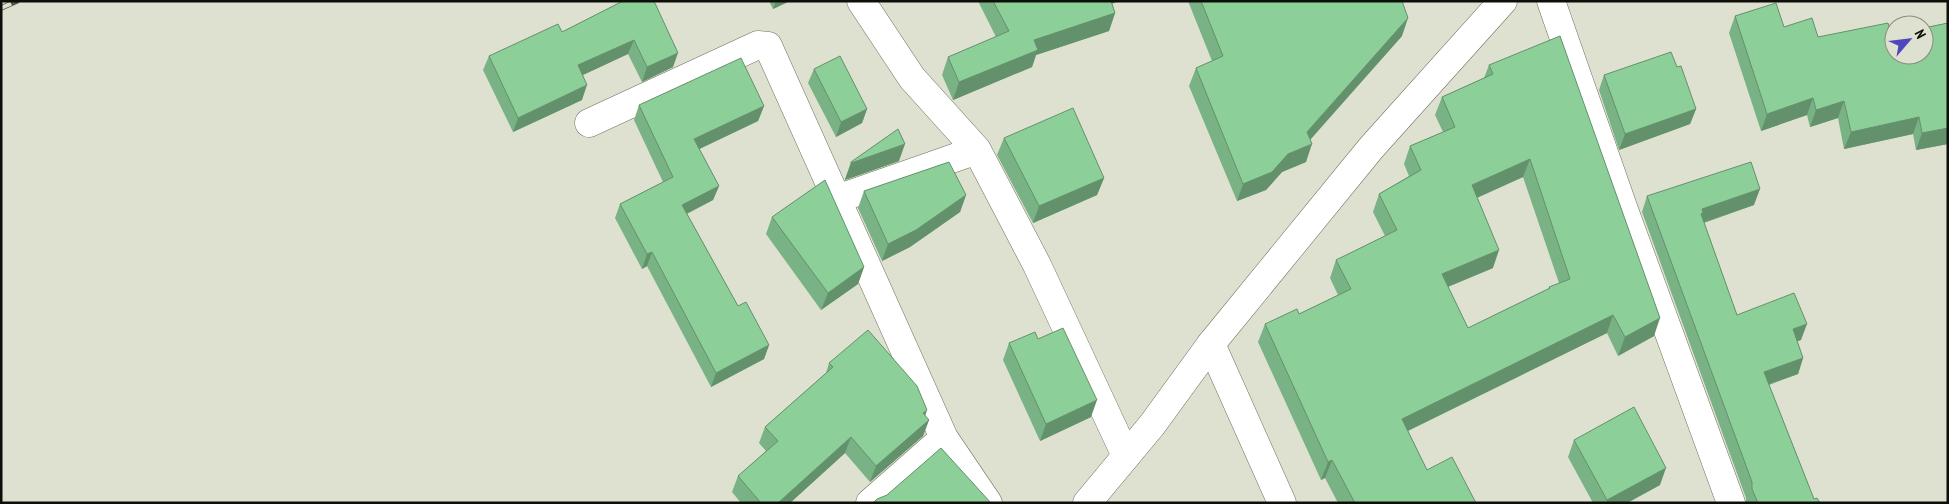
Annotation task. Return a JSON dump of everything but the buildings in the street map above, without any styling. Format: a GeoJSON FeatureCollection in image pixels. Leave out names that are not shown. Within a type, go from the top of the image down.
{"type":"FeatureCollection","features":[{"type":"Feature","properties":{"kind":"street"},"geometry":{"type":"LineString","coordinates":[[861,1],[912,78],[977,150],[1038,265],[1126,456]]}},
{"type":"Feature","properties":{"kind":"street"},"geometry":{"type":"LineString","coordinates":[[1087,503],[1152,425],[1211,344],[1371,148],[1503,1]]}},
{"type":"Feature","properties":{"kind":"street"},"geometry":{"type":"LineString","coordinates":[[1552,1],[1623,207],[1731,503]]}},
{"type":"Feature","properties":{"kind":"street"},"geometry":{"type":"LineString","coordinates":[[589,122],[758,45],[768,46],[944,438],[988,503]]}},
{"type":"Feature","properties":{"kind":"street"},"geometry":{"type":"LineString","coordinates":[[837,199],[977,150]]}},
{"type":"Feature","properties":{"kind":"street"},"geometry":{"type":"LineString","coordinates":[[1211,344],[1282,503]]}},
{"type":"Feature","properties":{"kind":"street"},"geometry":{"type":"LineString","coordinates":[[870,503],[944,438]]}},
{"type":"Feature","properties":{"kind":"railway"},"geometry":{"type":"LineString","coordinates":[[1,8],[17,1]]}}]}
